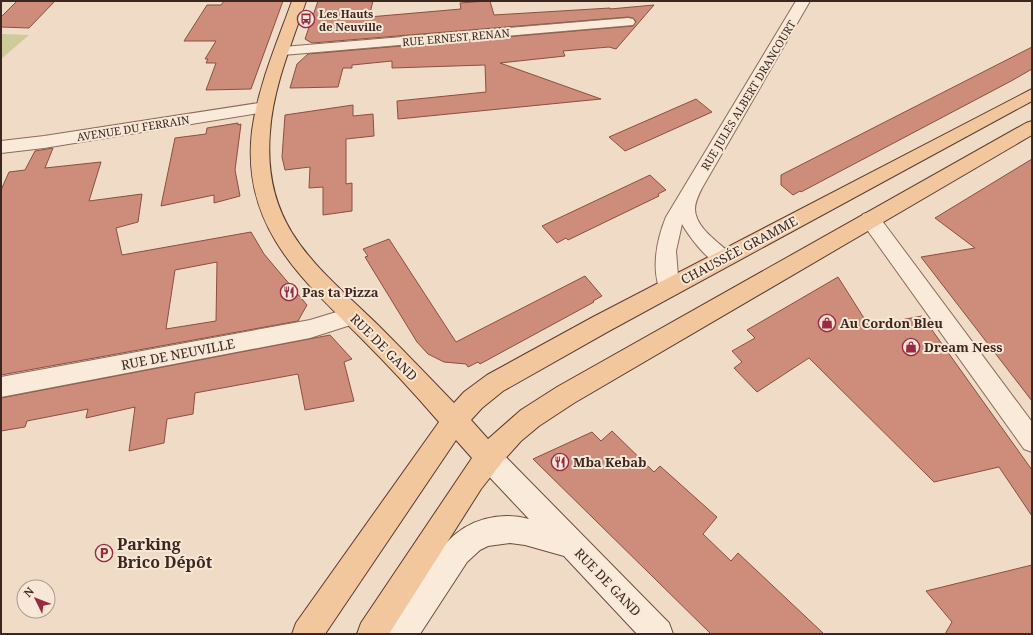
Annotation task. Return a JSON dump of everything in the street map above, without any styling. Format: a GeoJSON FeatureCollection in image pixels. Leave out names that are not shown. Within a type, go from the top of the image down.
{"type":"FeatureCollection","features":[{"type":"Feature","properties":{"kind":"main road","name":"RUE DE GAND"},"geometry":{"type":"LineString","coordinates":[[299,1],[265,107],[260,139],[261,176],[266,199],[275,223],[311,272],[455,420],[488,458],[658,634]]}},
{"type":"Feature","properties":{"kind":"main road","name":"CHAUSSÉE GRAMME"},"geometry":{"type":"LineString","coordinates":[[307,634],[455,420],[473,400],[495,383],[724,258],[1032,94]]}},
{"type":"Feature","properties":{"kind":"main road"},"geometry":{"type":"LineString","coordinates":[[372,634],[488,458],[519,426],[546,407],[1032,127]]}},
{"type":"Feature","properties":{"kind":"main road"},"geometry":{"type":"LineString","coordinates":[[403,634],[457,552],[466,542],[481,533],[498,528],[512,528],[572,544]]}},
{"type":"Feature","properties":{"kind":"street","name":"RUE JULES ALBERT DRANCOURT"},"geometry":{"type":"LineString","coordinates":[[724,258],[689,221],[685,211],[686,202],[803,1]]}},
{"type":"Feature","properties":{"kind":"street","name":"RUE ERNEST RENAN"},"geometry":{"type":"LineString","coordinates":[[283,51],[628,22]]}},
{"type":"Feature","properties":{"kind":"street","name":"AVENUE DU FERRAIN"},"geometry":{"type":"LineString","coordinates":[[1,147],[44,142],[265,107]]}},
{"type":"Feature","properties":{"kind":"street","name":"RUE JULES ALBERT DRANCOURT"},"geometry":{"type":"LineString","coordinates":[[669,288],[666,272],[666,256],[670,228],[679,208],[693,188]]}},
{"type":"Feature","properties":{"kind":"street"},"geometry":{"type":"LineString","coordinates":[[870,219],[1032,441]]}},
{"type":"Feature","properties":{"kind":"street","name":"RUE DE NEUVILLE"},"geometry":{"type":"LineString","coordinates":[[1,387],[310,330],[353,316]]}},
{"type":"Feature","properties":{"kind":"shaded area"},"geometry":{"type":"Polygon","coordinates":[[[1,34],[29,35],[1,59],[1,34]]]}},
{"type":"Feature","properties":{"kind":"building"},"geometry":{"type":"Polygon","coordinates":[[[17,1],[55,1],[29,28],[1,27],[1,17],[17,1]]]}},
{"type":"Feature","properties":{"kind":"building"},"geometry":{"type":"Polygon","coordinates":[[[224,1],[283,1],[251,89],[206,90],[216,63],[206,63],[208,59],[205,59],[216,41],[184,41],[207,5],[221,5],[224,1]]]}},
{"type":"Feature","properties":{"kind":"building"},"geometry":{"type":"Polygon","coordinates":[[[318,1],[373,1],[369,17],[461,9],[460,3],[486,1],[490,1],[494,15],[610,9],[654,5],[616,49],[609,47],[563,51],[565,56],[500,63],[601,99],[398,119],[397,101],[486,92],[485,65],[392,68],[392,61],[352,65],[352,68],[343,68],[338,87],[290,88],[297,64],[308,54],[633,26],[636,21],[633,18],[628,17],[312,43],[305,39],[318,1]]]}},
{"type":"Feature","properties":{"kind":"building"},"geometry":{"type":"Polygon","coordinates":[[[1032,47],[1032,69],[1013,80],[801,192],[800,191],[793,195],[781,185],[781,175],[1032,47]]]}},
{"type":"Feature","properties":{"kind":"building"},"geometry":{"type":"Polygon","coordinates":[[[696,99],[712,112],[625,151],[609,137],[696,99]]]}},
{"type":"Feature","properties":{"kind":"building"},"geometry":{"type":"Polygon","coordinates":[[[353,105],[353,116],[373,114],[374,136],[346,139],[346,184],[352,183],[352,211],[323,215],[323,187],[309,188],[310,167],[285,170],[282,157],[285,115],[353,105]]]}},
{"type":"Feature","properties":{"kind":"building"},"geometry":{"type":"Polygon","coordinates":[[[238,123],[238,125],[241,124],[235,170],[240,196],[214,203],[214,195],[161,206],[175,138],[206,134],[207,128],[238,123]]]}},
{"type":"Feature","properties":{"kind":"building"},"geometry":{"type":"Polygon","coordinates":[[[53,148],[45,168],[101,162],[89,201],[142,194],[138,222],[116,228],[122,255],[251,232],[264,254],[307,305],[298,321],[1,375],[1,190],[9,172],[25,170],[35,151],[53,148]],[[217,262],[175,270],[166,329],[216,321],[217,262]]]}},
{"type":"Feature","properties":{"kind":"building"},"geometry":{"type":"Polygon","coordinates":[[[1032,159],[1032,401],[921,257],[975,248],[935,218],[1032,159]]]}},
{"type":"Feature","properties":{"kind":"building"},"geometry":{"type":"Polygon","coordinates":[[[650,175],[666,190],[658,194],[659,196],[568,240],[566,238],[557,243],[542,226],[650,175]]]}},
{"type":"Feature","properties":{"kind":"building"},"geometry":{"type":"Polygon","coordinates":[[[389,239],[456,342],[585,276],[602,296],[593,301],[594,302],[480,364],[478,362],[468,367],[466,364],[444,362],[428,354],[417,342],[365,257],[368,256],[363,249],[389,239]]]}},
{"type":"Feature","properties":{"kind":"building"},"geometry":{"type":"Polygon","coordinates":[[[838,277],[869,326],[922,316],[1032,470],[1032,516],[999,467],[934,482],[809,358],[757,392],[734,368],[742,362],[732,351],[755,338],[747,330],[838,277]]]}},
{"type":"Feature","properties":{"kind":"building"},"geometry":{"type":"Polygon","coordinates":[[[330,335],[352,359],[344,362],[354,401],[305,410],[298,374],[195,393],[193,414],[167,419],[164,443],[129,451],[135,407],[86,418],[88,409],[27,421],[25,427],[1,431],[1,398],[330,335]]]}},
{"type":"Feature","properties":{"kind":"building"},"geometry":{"type":"Polygon","coordinates":[[[612,431],[654,472],[660,466],[717,517],[703,534],[731,561],[738,553],[824,634],[711,634],[533,459],[592,432],[601,441],[612,431]]]}},
{"type":"Feature","properties":{"kind":"building"},"geometry":{"type":"Polygon","coordinates":[[[1032,565],[1032,634],[945,634],[952,622],[926,591],[1032,565]]]}},
{"type":"Feature","properties":{"kind":"place","name":"Les Hauts de Neuville"},"geometry":{"type":"Point","coordinates":[306,19]}},
{"type":"Feature","properties":{"kind":"place","name":"Pas ta Pizza"},"geometry":{"type":"Point","coordinates":[289,292]}},
{"type":"Feature","properties":{"kind":"place","name":"Au Cordon Bleu"},"geometry":{"type":"Point","coordinates":[827,323]}},
{"type":"Feature","properties":{"kind":"place","name":"Dream Ness"},"geometry":{"type":"Point","coordinates":[911,347]}},
{"type":"Feature","properties":{"kind":"place","name":"Mba Kebab"},"geometry":{"type":"Point","coordinates":[560,462]}},
{"type":"Feature","properties":{"kind":"place","name":"Parking Brico Dépôt"},"geometry":{"type":"Point","coordinates":[104,553]}}]}
